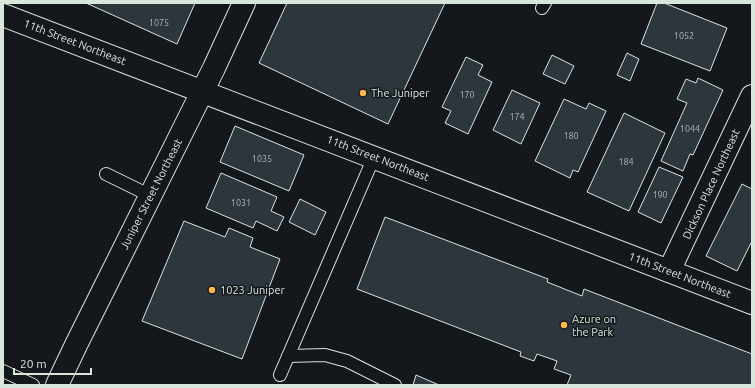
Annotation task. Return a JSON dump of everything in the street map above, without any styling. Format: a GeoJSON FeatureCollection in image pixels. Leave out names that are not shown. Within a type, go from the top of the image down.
{"type":"FeatureCollection","features":[{"type":"Feature","properties":{"kind":"street","name":"Juniper Street Northeast"},"geometry":{"type":"LineString","coordinates":[[57,385],[203,91],[244,3]]}},
{"type":"Feature","properties":{"kind":"street","name":"11th Street Northeast"},"geometry":{"type":"LineString","coordinates":[[3,15],[752,303]]}},
{"type":"Feature","properties":{"kind":"street","name":"Dickson Place Northeast"},"geometry":{"type":"LineString","coordinates":[[669,271],[752,96]]}},
{"type":"Feature","properties":{"kind":"lane"},"geometry":{"type":"LineString","coordinates":[[280,375],[374,157]]}},
{"type":"Feature","properties":{"kind":"lane"},"geometry":{"type":"LineString","coordinates":[[106,174],[151,196]]}},
{"type":"Feature","properties":{"kind":"lane"},"geometry":{"type":"LineString","coordinates":[[288,356],[325,355],[347,361],[395,385]]}},
{"type":"Feature","properties":{"kind":"lane"},"geometry":{"type":"LineString","coordinates":[[3,371],[34,385]]}},
{"type":"Feature","properties":{"kind":"building"},"geometry":{"type":"Polygon","coordinates":[[[86,3],[195,3],[177,44],[86,3]]]}},
{"type":"Feature","properties":{"kind":"building","name":"The Juniper"},"geometry":{"type":"Polygon","coordinates":[[[287,3],[445,3],[388,124],[259,63],[287,3]]]}},
{"type":"Feature","properties":{"kind":"building"},"geometry":{"type":"Polygon","coordinates":[[[657,3],[664,3],[727,28],[710,71],[641,44],[657,3]]]}},
{"type":"Feature","properties":{"kind":"building"},"geometry":{"type":"Polygon","coordinates":[[[627,53],[639,59],[630,81],[617,75],[627,53]]]}},
{"type":"Feature","properties":{"kind":"building"},"geometry":{"type":"Polygon","coordinates":[[[552,55],[574,66],[565,84],[543,74],[552,55]]]}},
{"type":"Feature","properties":{"kind":"building"},"geometry":{"type":"Polygon","coordinates":[[[466,57],[483,65],[478,75],[492,82],[468,134],[445,123],[451,111],[442,107],[466,57]]]}},
{"type":"Feature","properties":{"kind":"building"},"geometry":{"type":"Polygon","coordinates":[[[698,78],[723,90],[693,155],[690,154],[683,171],[661,161],[687,103],[677,99],[686,79],[696,83],[698,78]]]}},
{"type":"Feature","properties":{"kind":"building"},"geometry":{"type":"Polygon","coordinates":[[[512,90],[540,103],[521,144],[493,130],[512,90]]]}},
{"type":"Feature","properties":{"kind":"building"},"geometry":{"type":"Polygon","coordinates":[[[564,99],[586,109],[589,103],[606,111],[578,172],[573,170],[570,178],[535,161],[564,99]]]}},
{"type":"Feature","properties":{"kind":"building"},"geometry":{"type":"Polygon","coordinates":[[[624,113],[665,133],[629,211],[587,192],[624,113]]]}},
{"type":"Feature","properties":{"kind":"building"},"geometry":{"type":"Polygon","coordinates":[[[235,126],[304,155],[289,191],[220,162],[235,126]]]}},
{"type":"Feature","properties":{"kind":"building"},"geometry":{"type":"Polygon","coordinates":[[[659,167],[683,177],[661,223],[638,212],[659,167]]]}},
{"type":"Feature","properties":{"kind":"building"},"geometry":{"type":"Polygon","coordinates":[[[221,173],[277,197],[271,211],[284,217],[277,231],[256,221],[253,228],[206,208],[221,173]]]}},
{"type":"Feature","properties":{"kind":"building"},"geometry":{"type":"Polygon","coordinates":[[[742,184],[752,189],[752,241],[737,271],[706,256],[742,184]]]}},
{"type":"Feature","properties":{"kind":"building"},"geometry":{"type":"Polygon","coordinates":[[[300,199],[326,212],[315,235],[289,222],[300,199]]]}},
{"type":"Feature","properties":{"kind":"building","name":"Azure on the Park"},"geometry":{"type":"Polygon","coordinates":[[[385,217],[548,279],[547,282],[582,296],[584,289],[752,354],[752,385],[567,385],[571,375],[554,369],[557,361],[537,354],[534,361],[520,356],[521,352],[357,289],[385,217]]]}},
{"type":"Feature","properties":{"kind":"building","name":"1023 Juniper"},"geometry":{"type":"Polygon","coordinates":[[[184,221],[225,237],[229,228],[253,238],[250,247],[280,259],[242,359],[142,321],[184,221]]]}},
{"type":"Feature","properties":{"kind":"building"},"geometry":{"type":"Polygon","coordinates":[[[416,375],[439,385],[413,385],[416,375]]]}},
{"type":"Feature","properties":{"kind":"place","name":"The Juniper"},"geometry":{"type":"Point","coordinates":[363,93]}},
{"type":"Feature","properties":{"kind":"place","name":"1023 Juniper"},"geometry":{"type":"Point","coordinates":[212,290]}},
{"type":"Feature","properties":{"kind":"place","name":"Azure on the Park"},"geometry":{"type":"Point","coordinates":[564,325]}}]}
